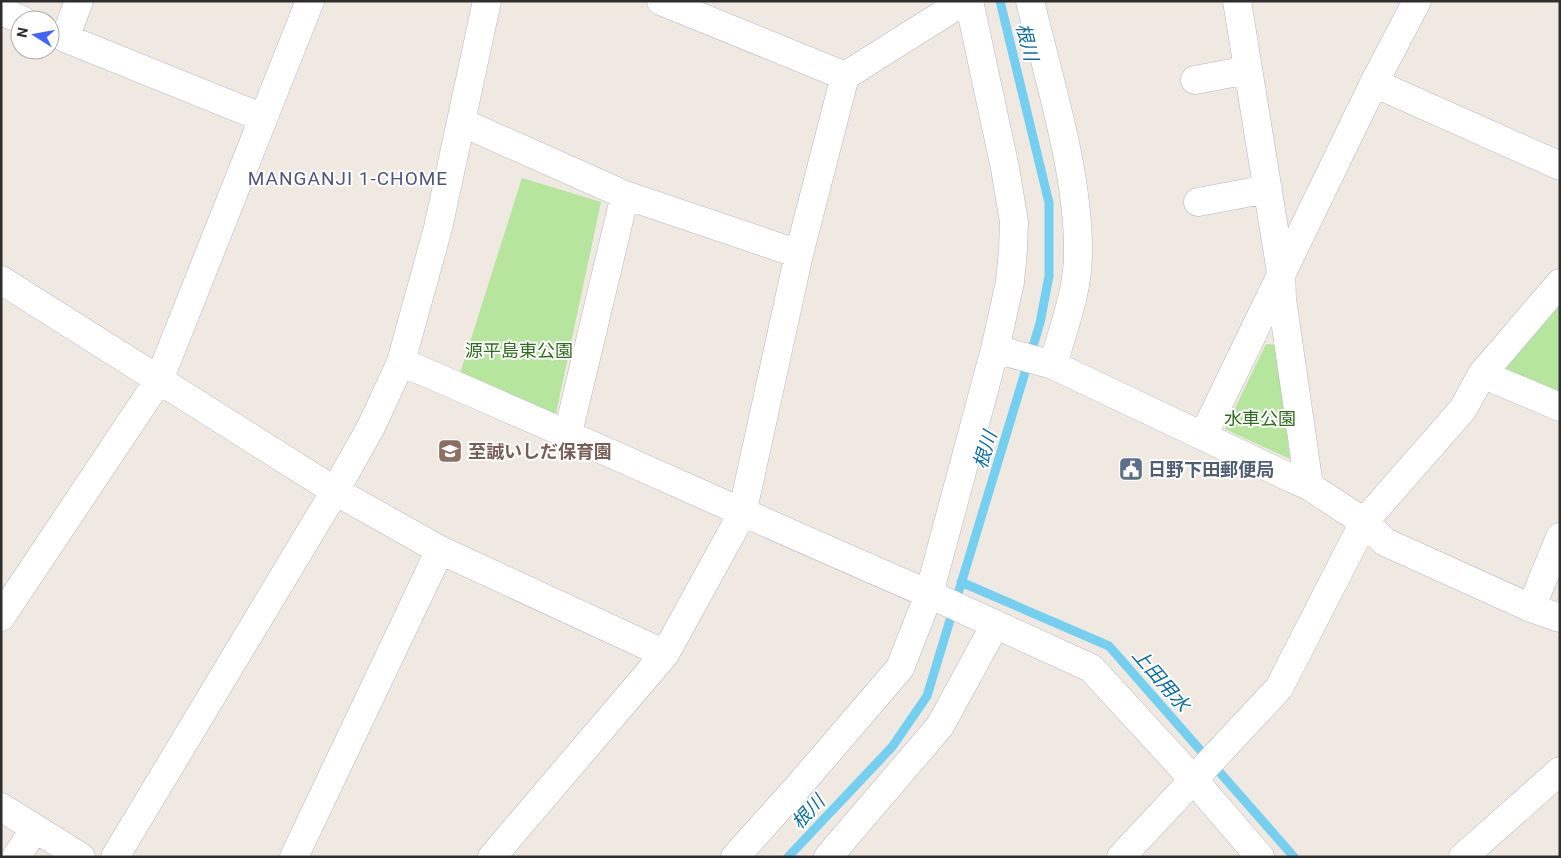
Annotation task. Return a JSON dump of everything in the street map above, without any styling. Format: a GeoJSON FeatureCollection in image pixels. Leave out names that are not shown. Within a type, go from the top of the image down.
{"type":"FeatureCollection","features":[{"type":"Feature","properties":{"kind":"street"},"geometry":{"type":"LineString","coordinates":[[60,30],[79,1]]}},
{"type":"Feature","properties":{"kind":"street"},"geometry":{"type":"LineString","coordinates":[[1,617],[159,380],[310,1]]}},
{"type":"Feature","properties":{"kind":"street"},"geometry":{"type":"LineString","coordinates":[[115,857],[335,491],[371,427],[401,362],[438,228],[487,1]]}},
{"type":"Feature","properties":{"kind":"street"},"geometry":{"type":"LineString","coordinates":[[661,1],[845,76]]}},
{"type":"Feature","properties":{"kind":"street"},"geometry":{"type":"LineString","coordinates":[[492,857],[665,654],[742,514],[799,254],[845,76],[964,1]]}},
{"type":"Feature","properties":{"kind":"street"},"geometry":{"type":"LineString","coordinates":[[734,857],[797,788],[900,668],[929,594],[995,349],[1010,282],[1014,222],[1005,168],[969,1]]}},
{"type":"Feature","properties":{"kind":"street"},"geometry":{"type":"LineString","coordinates":[[1030,1],[1065,152],[1077,224],[1078,256],[1075,280],[1054,365]]}},
{"type":"Feature","properties":{"kind":"street"},"geometry":{"type":"LineString","coordinates":[[1237,1],[1281,272],[1282,299],[1309,486]]}},
{"type":"Feature","properties":{"kind":"street"},"geometry":{"type":"LineString","coordinates":[[1203,436],[1266,309],[1281,272],[1374,83],[1417,1]]}},
{"type":"Feature","properties":{"kind":"street"},"geometry":{"type":"LineString","coordinates":[[60,36],[263,118]]}},
{"type":"Feature","properties":{"kind":"street"},"geometry":{"type":"LineString","coordinates":[[1195,80],[1248,70]]}},
{"type":"Feature","properties":{"kind":"street"},"geometry":{"type":"LineString","coordinates":[[1374,83],[1560,166]]}},
{"type":"Feature","properties":{"kind":"street"},"geometry":{"type":"LineString","coordinates":[[461,122],[625,195],[799,254]]}},
{"type":"Feature","properties":{"kind":"street"},"geometry":{"type":"LineString","coordinates":[[1198,202],[1268,189]]}},
{"type":"Feature","properties":{"kind":"street"},"geometry":{"type":"LineString","coordinates":[[568,433],[625,195]]}},
{"type":"Feature","properties":{"kind":"street"},"geometry":{"type":"LineString","coordinates":[[1,280],[335,491],[440,550],[665,654]]}},
{"type":"Feature","properties":{"kind":"street"},"geometry":{"type":"LineString","coordinates":[[1121,857],[1216,753],[1279,688],[1364,522],[1463,409],[1482,374],[1560,283]]}},
{"type":"Feature","properties":{"kind":"street"},"geometry":{"type":"LineString","coordinates":[[995,349],[1054,365],[1309,486],[1364,522],[1385,542],[1531,608],[1560,618]]}},
{"type":"Feature","properties":{"kind":"street"},"geometry":{"type":"LineString","coordinates":[[401,362],[568,433],[742,514],[929,594],[1090,668],[1195,776],[1260,857]]}},
{"type":"Feature","properties":{"kind":"street"},"geometry":{"type":"LineString","coordinates":[[1482,374],[1560,407]]}},
{"type":"Feature","properties":{"kind":"street"},"geometry":{"type":"LineString","coordinates":[[1531,608],[1560,537]]}},
{"type":"Feature","properties":{"kind":"street"},"geometry":{"type":"LineString","coordinates":[[294,857],[440,550]]}},
{"type":"Feature","properties":{"kind":"street"},"geometry":{"type":"LineString","coordinates":[[828,857],[940,726],[995,625]]}},
{"type":"Feature","properties":{"kind":"street"},"geometry":{"type":"LineString","coordinates":[[1463,857],[1560,771]]}},
{"type":"Feature","properties":{"kind":"street"},"geometry":{"type":"LineString","coordinates":[[1,807],[34,830],[80,857]]}},
{"type":"Feature","properties":{"kind":"street"},"geometry":{"type":"LineString","coordinates":[[16,857],[34,830]]}},
{"type":"Feature","properties":{"kind":"green space","name":"源平島東公園"},"geometry":{"type":"Polygon","coordinates":[[[522,178],[601,202],[555,418],[458,380],[522,178]]]}},
{"type":"Feature","properties":{"kind":"green space"},"geometry":{"type":"Polygon","coordinates":[[[1560,283],[1560,407],[1482,374],[1560,283]]]}},
{"type":"Feature","properties":{"kind":"green space","name":"水車公園"},"geometry":{"type":"Polygon","coordinates":[[[1266,344],[1276,345],[1290,459],[1225,429],[1266,344]]]}},
{"type":"Feature","properties":{"kind":"waterway","name":"根川"},"geometry":{"type":"LineString","coordinates":[[788,857],[892,747],[927,696],[1040,323],[1049,276],[1049,203],[1000,1]]}},
{"type":"Feature","properties":{"kind":"waterway","name":"上田用水"},"geometry":{"type":"LineString","coordinates":[[961,582],[1109,646],[1294,857]]}},
{"type":"Feature","properties":{"kind":"place","name":"至誠いしだ保育園"},"geometry":{"type":"Point","coordinates":[450,451]}},
{"type":"Feature","properties":{"kind":"place","name":"日野下田郵便局"},"geometry":{"type":"Point","coordinates":[1131,469]}},
{"type":"Feature","properties":{"kind":"district","name":"MANGANJI 1-CHOME"},"geometry":{"type":"Point","coordinates":[348,178]}}]}
